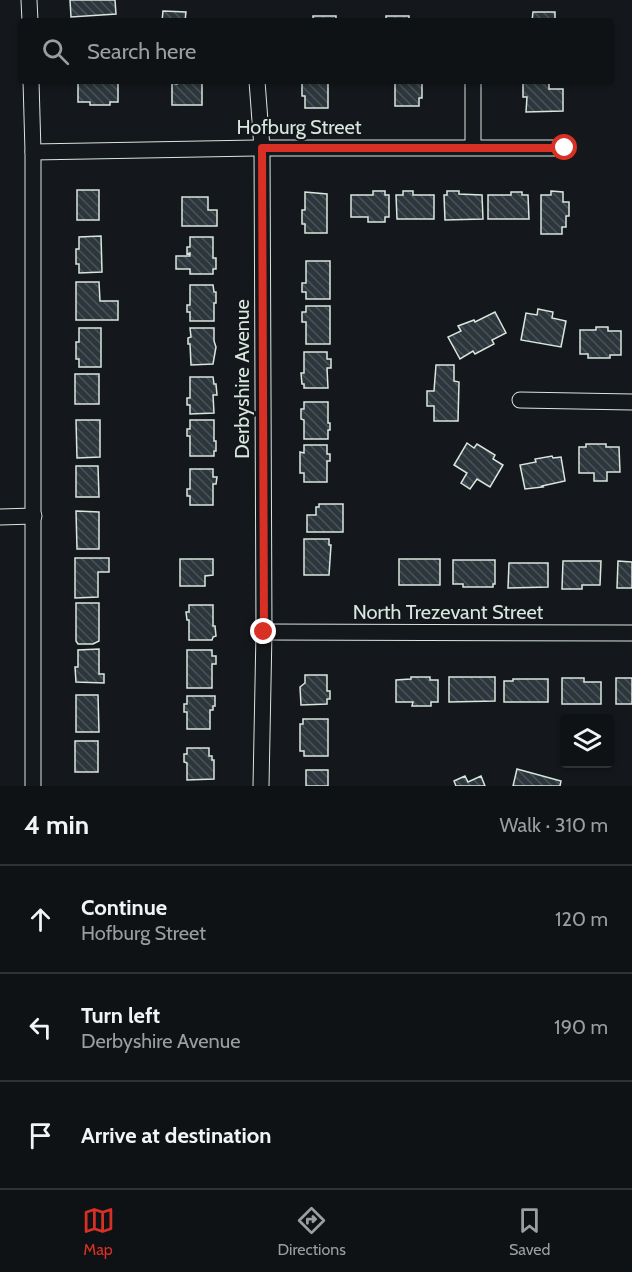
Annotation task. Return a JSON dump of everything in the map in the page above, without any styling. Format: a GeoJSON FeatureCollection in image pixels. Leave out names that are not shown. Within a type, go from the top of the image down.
{"type":"FeatureCollection","features":[{"type":"Feature","properties":{"kind":"street"},"geometry":{"type":"LineString","coordinates":[[29,0],[30,18]]}},
{"type":"Feature","properties":{"kind":"street"},"geometry":{"type":"LineString","coordinates":[[31,84],[33,786]]}},
{"type":"Feature","properties":{"kind":"street","name":"Derbyshire Avenue"},"geometry":{"type":"LineString","coordinates":[[257,84],[262,148],[264,632],[261,786]]}},
{"type":"Feature","properties":{"kind":"street"},"geometry":{"type":"LineString","coordinates":[[473,84],[473,147]]}},
{"type":"Feature","properties":{"kind":"street","name":"Hofburg Street"},"geometry":{"type":"LineString","coordinates":[[33,152],[262,148],[565,148]]}},
{"type":"Feature","properties":{"kind":"street"},"geometry":{"type":"LineString","coordinates":[[520,400],[632,402]]}},
{"type":"Feature","properties":{"kind":"street"},"geometry":{"type":"LineString","coordinates":[[0,517],[34,516]]}},
{"type":"Feature","properties":{"kind":"street","name":"North Trezevant Street"},"geometry":{"type":"LineString","coordinates":[[264,632],[632,633]]}},
{"type":"Feature","properties":{"kind":"building"},"geometry":{"type":"Polygon","coordinates":[[[70,0],[115,0],[116,14],[71,17],[70,0]]]}},
{"type":"Feature","properties":{"kind":"building"},"geometry":{"type":"Polygon","coordinates":[[[163,11],[186,12],[185,18],[162,18],[163,11]]]}},
{"type":"Feature","properties":{"kind":"building"},"geometry":{"type":"Polygon","coordinates":[[[533,12],[555,12],[555,18],[532,18],[533,12]]]}},
{"type":"Feature","properties":{"kind":"building"},"geometry":{"type":"Polygon","coordinates":[[[313,16],[336,16],[336,18],[313,18],[313,16]]]}},
{"type":"Feature","properties":{"kind":"building"},"geometry":{"type":"Polygon","coordinates":[[[386,16],[409,16],[409,18],[386,18],[386,16]]]}},
{"type":"Feature","properties":{"kind":"building"},"geometry":{"type":"Polygon","coordinates":[[[78,84],[118,84],[118,102],[110,102],[110,105],[90,105],[90,102],[78,102],[78,84]]]}},
{"type":"Feature","properties":{"kind":"building"},"geometry":{"type":"Polygon","coordinates":[[[172,84],[202,84],[202,105],[172,105],[172,84]]]}},
{"type":"Feature","properties":{"kind":"building"},"geometry":{"type":"Polygon","coordinates":[[[302,84],[328,84],[328,108],[305,108],[305,96],[302,96],[302,84]]]}},
{"type":"Feature","properties":{"kind":"building"},"geometry":{"type":"Polygon","coordinates":[[[395,84],[422,84],[422,98],[419,98],[419,106],[395,106],[395,84]]]}},
{"type":"Feature","properties":{"kind":"building"},"geometry":{"type":"Polygon","coordinates":[[[523,84],[549,84],[549,89],[563,89],[563,111],[526,112],[527,97],[523,97],[523,84]]]}},
{"type":"Feature","properties":{"kind":"building"},"geometry":{"type":"Polygon","coordinates":[[[77,190],[99,190],[99,220],[77,220],[77,190]]]}},
{"type":"Feature","properties":{"kind":"building"},"geometry":{"type":"Polygon","coordinates":[[[373,191],[385,191],[385,195],[389,195],[389,217],[385,217],[385,222],[368,222],[368,217],[351,217],[351,195],[373,195],[373,191]]]}},
{"type":"Feature","properties":{"kind":"building"},"geometry":{"type":"Polygon","coordinates":[[[403,191],[413,191],[413,195],[434,195],[434,219],[397,219],[396,195],[403,195],[403,191]]]}},
{"type":"Feature","properties":{"kind":"building"},"geometry":{"type":"Polygon","coordinates":[[[447,191],[482,195],[483,219],[445,220],[444,195],[447,195],[447,191]]]}},
{"type":"Feature","properties":{"kind":"building"},"geometry":{"type":"Polygon","coordinates":[[[551,191],[563,192],[563,202],[569,202],[569,216],[566,216],[566,227],[562,227],[562,234],[541,234],[541,195],[551,195],[551,191]]]}},
{"type":"Feature","properties":{"kind":"building"},"geometry":{"type":"Polygon","coordinates":[[[305,192],[327,194],[327,233],[305,233],[305,224],[302,224],[302,210],[305,210],[305,192]]]}},
{"type":"Feature","properties":{"kind":"building"},"geometry":{"type":"Polygon","coordinates":[[[511,192],[522,192],[522,195],[528,195],[529,219],[488,219],[488,195],[511,195],[511,192]]]}},
{"type":"Feature","properties":{"kind":"building"},"geometry":{"type":"Polygon","coordinates":[[[182,197],[208,197],[208,210],[217,210],[217,226],[182,226],[182,197]]]}},
{"type":"Feature","properties":{"kind":"building"},"geometry":{"type":"Polygon","coordinates":[[[101,236],[102,272],[79,273],[79,264],[76,264],[76,249],[79,249],[79,237],[101,236]]]}},
{"type":"Feature","properties":{"kind":"building"},"geometry":{"type":"Polygon","coordinates":[[[190,237],[213,237],[213,258],[216,258],[216,269],[213,269],[213,274],[190,274],[190,269],[176,269],[176,256],[190,256],[190,253],[187,254],[187,247],[190,247],[190,237]]]}},
{"type":"Feature","properties":{"kind":"building"},"geometry":{"type":"Polygon","coordinates":[[[306,261],[330,261],[330,299],[306,299],[306,292],[302,292],[302,283],[306,283],[306,261]]]}},
{"type":"Feature","properties":{"kind":"building"},"geometry":{"type":"Polygon","coordinates":[[[76,282],[99,282],[100,301],[118,301],[118,320],[76,320],[76,282]]]}},
{"type":"Feature","properties":{"kind":"building"},"geometry":{"type":"Polygon","coordinates":[[[190,285],[213,285],[214,292],[216,292],[214,321],[190,321],[187,305],[190,305],[190,285]]]}},
{"type":"Feature","properties":{"kind":"building"},"geometry":{"type":"Polygon","coordinates":[[[306,306],[330,306],[330,344],[306,344],[306,322],[302,322],[302,312],[306,312],[306,306]]]}},
{"type":"Feature","properties":{"kind":"building"},"geometry":{"type":"Polygon","coordinates":[[[538,309],[553,312],[552,318],[566,321],[561,347],[521,340],[526,313],[537,315],[538,309]]]}},
{"type":"Feature","properties":{"kind":"building"},"geometry":{"type":"Polygon","coordinates":[[[495,312],[506,333],[492,340],[494,344],[475,354],[473,351],[460,359],[448,337],[461,331],[458,326],[474,320],[475,322],[495,312]]]}},
{"type":"Feature","properties":{"kind":"building"},"geometry":{"type":"Polygon","coordinates":[[[596,327],[608,327],[608,331],[621,331],[621,355],[610,355],[610,358],[588,358],[588,354],[580,354],[580,330],[596,330],[596,327]]]}},
{"type":"Feature","properties":{"kind":"building"},"geometry":{"type":"Polygon","coordinates":[[[79,328],[101,328],[101,367],[79,367],[79,359],[76,359],[76,342],[79,342],[79,328]]]}},
{"type":"Feature","properties":{"kind":"building"},"geometry":{"type":"Polygon","coordinates":[[[190,328],[214,328],[216,347],[213,364],[191,365],[190,344],[188,344],[188,338],[191,337],[190,328]]]}},
{"type":"Feature","properties":{"kind":"building"},"geometry":{"type":"Polygon","coordinates":[[[304,352],[327,352],[327,359],[331,359],[331,368],[327,368],[328,388],[304,388],[301,373],[304,373],[304,352]]]}},
{"type":"Feature","properties":{"kind":"building"},"geometry":{"type":"Polygon","coordinates":[[[436,365],[454,365],[454,381],[459,382],[458,421],[434,421],[434,406],[427,406],[427,391],[434,391],[436,365]]]}},
{"type":"Feature","properties":{"kind":"building"},"geometry":{"type":"Polygon","coordinates":[[[75,374],[99,374],[99,404],[75,404],[75,374]]]}},
{"type":"Feature","properties":{"kind":"building"},"geometry":{"type":"Polygon","coordinates":[[[190,377],[213,377],[217,395],[213,395],[214,413],[190,414],[187,398],[190,398],[190,377]]]}},
{"type":"Feature","properties":{"kind":"building"},"geometry":{"type":"Polygon","coordinates":[[[304,402],[328,402],[330,430],[328,430],[328,439],[304,439],[304,420],[301,419],[301,409],[304,409],[304,402]]]}},
{"type":"Feature","properties":{"kind":"building"},"geometry":{"type":"Polygon","coordinates":[[[76,420],[100,420],[100,457],[77,458],[76,420]]]}},
{"type":"Feature","properties":{"kind":"building"},"geometry":{"type":"Polygon","coordinates":[[[190,420],[214,420],[216,451],[214,451],[214,456],[190,456],[190,436],[187,436],[187,429],[190,429],[190,420]]]}},
{"type":"Feature","properties":{"kind":"building"},"geometry":{"type":"Polygon","coordinates":[[[467,443],[474,448],[477,444],[495,455],[493,459],[503,465],[490,487],[477,479],[470,489],[461,483],[467,473],[454,465],[467,443]]]}},
{"type":"Feature","properties":{"kind":"building"},"geometry":{"type":"Polygon","coordinates":[[[586,444],[606,444],[606,447],[619,447],[620,472],[607,472],[607,481],[594,481],[594,473],[579,473],[579,447],[586,447],[586,444]]]}},
{"type":"Feature","properties":{"kind":"building"},"geometry":{"type":"Polygon","coordinates":[[[304,445],[327,445],[330,461],[327,461],[327,482],[304,482],[304,473],[300,473],[300,452],[304,453],[304,445]]]}},
{"type":"Feature","properties":{"kind":"building"},"geometry":{"type":"Polygon","coordinates":[[[552,456],[553,458],[561,457],[565,481],[525,489],[520,465],[552,456]]]}},
{"type":"Feature","properties":{"kind":"building"},"geometry":{"type":"Polygon","coordinates":[[[76,466],[98,466],[99,497],[76,497],[76,466]]]}},
{"type":"Feature","properties":{"kind":"building"},"geometry":{"type":"Polygon","coordinates":[[[190,469],[213,469],[213,477],[217,477],[216,484],[213,484],[213,505],[190,505],[187,489],[190,489],[190,469]]]}},
{"type":"Feature","properties":{"kind":"building"},"geometry":{"type":"Polygon","coordinates":[[[319,504],[343,504],[343,532],[307,532],[307,515],[316,515],[316,507],[319,507],[319,504]]]}},
{"type":"Feature","properties":{"kind":"building"},"geometry":{"type":"Polygon","coordinates":[[[76,511],[99,512],[99,549],[77,549],[76,511]]]}},
{"type":"Feature","properties":{"kind":"building"},"geometry":{"type":"Polygon","coordinates":[[[304,539],[329,539],[329,545],[331,545],[329,575],[304,575],[304,539]]]}},
{"type":"Feature","properties":{"kind":"building"},"geometry":{"type":"Polygon","coordinates":[[[75,558],[109,558],[109,572],[98,572],[98,597],[75,598],[75,558]]]}},
{"type":"Feature","properties":{"kind":"building"},"geometry":{"type":"Polygon","coordinates":[[[180,559],[213,559],[213,575],[205,576],[205,586],[180,586],[180,559]]]}},
{"type":"Feature","properties":{"kind":"building"},"geometry":{"type":"Polygon","coordinates":[[[399,559],[440,559],[440,585],[399,585],[399,559]]]}},
{"type":"Feature","properties":{"kind":"building"},"geometry":{"type":"Polygon","coordinates":[[[453,560],[495,560],[495,584],[493,587],[463,587],[463,584],[453,584],[453,560]]]}},
{"type":"Feature","properties":{"kind":"building"},"geometry":{"type":"Polygon","coordinates":[[[563,561],[601,561],[600,585],[582,585],[582,589],[562,589],[563,561]]]}},
{"type":"Feature","properties":{"kind":"building"},"geometry":{"type":"Polygon","coordinates":[[[618,561],[632,562],[632,588],[617,588],[618,561]]]}},
{"type":"Feature","properties":{"kind":"building"},"geometry":{"type":"Polygon","coordinates":[[[509,563],[548,563],[548,587],[508,588],[509,563]]]}},
{"type":"Feature","properties":{"kind":"building"},"geometry":{"type":"Polygon","coordinates":[[[76,603],[99,603],[99,641],[93,644],[78,644],[76,641],[76,603]]]}},
{"type":"Feature","properties":{"kind":"building"},"geometry":{"type":"Polygon","coordinates":[[[189,605],[213,605],[213,626],[215,626],[216,636],[212,640],[189,640],[189,620],[187,620],[186,612],[189,612],[189,605]]]}},
{"type":"Feature","properties":{"kind":"building"},"geometry":{"type":"Polygon","coordinates":[[[99,649],[99,674],[104,674],[104,683],[76,682],[75,667],[78,667],[78,650],[99,649]]]}},
{"type":"Feature","properties":{"kind":"building"},"geometry":{"type":"Polygon","coordinates":[[[187,650],[212,650],[212,656],[216,656],[216,664],[212,664],[212,688],[187,688],[187,650]]]}},
{"type":"Feature","properties":{"kind":"building"},"geometry":{"type":"Polygon","coordinates":[[[305,675],[327,675],[327,691],[330,691],[330,699],[327,699],[327,704],[301,705],[300,687],[305,683],[305,675]]]}},
{"type":"Feature","properties":{"kind":"building"},"geometry":{"type":"Polygon","coordinates":[[[411,677],[430,677],[430,680],[438,680],[438,702],[431,702],[431,706],[412,706],[413,702],[396,702],[396,680],[411,679],[411,677]]]}},
{"type":"Feature","properties":{"kind":"building"},"geometry":{"type":"Polygon","coordinates":[[[449,677],[495,677],[495,701],[449,702],[449,677]]]}},
{"type":"Feature","properties":{"kind":"building"},"geometry":{"type":"Polygon","coordinates":[[[562,678],[584,678],[584,682],[601,682],[601,704],[562,704],[562,678]]]}},
{"type":"Feature","properties":{"kind":"building"},"geometry":{"type":"Polygon","coordinates":[[[616,678],[632,678],[632,704],[616,704],[616,678]]]}},
{"type":"Feature","properties":{"kind":"building"},"geometry":{"type":"Polygon","coordinates":[[[513,679],[548,679],[548,702],[504,702],[504,681],[513,681],[513,679]]]}},
{"type":"Feature","properties":{"kind":"building"},"geometry":{"type":"Polygon","coordinates":[[[76,695],[98,695],[99,732],[76,732],[76,695]]]}},
{"type":"Feature","properties":{"kind":"building"},"geometry":{"type":"Polygon","coordinates":[[[187,696],[215,696],[215,706],[213,710],[210,710],[210,729],[187,729],[187,712],[184,712],[184,704],[187,704],[187,696]]]}},
{"type":"Feature","properties":{"kind":"building"},"geometry":{"type":"Polygon","coordinates":[[[303,719],[328,719],[328,756],[304,756],[304,751],[300,751],[300,724],[303,724],[303,719]]]}},
{"type":"Feature","properties":{"kind":"building"},"geometry":{"type":"Polygon","coordinates":[[[75,741],[98,741],[98,772],[75,772],[75,741]]]}},
{"type":"Feature","properties":{"kind":"building"},"geometry":{"type":"Polygon","coordinates":[[[187,748],[209,748],[209,756],[212,756],[214,760],[214,779],[187,780],[187,763],[184,762],[184,754],[187,754],[187,748]]]}},
{"type":"Feature","properties":{"kind":"building"},"geometry":{"type":"Polygon","coordinates":[[[517,769],[561,781],[560,786],[513,786],[517,769]]]}},
{"type":"Feature","properties":{"kind":"building"},"geometry":{"type":"Polygon","coordinates":[[[306,770],[328,770],[328,786],[306,786],[306,770]]]}},
{"type":"Feature","properties":{"kind":"building"},"geometry":{"type":"Polygon","coordinates":[[[465,776],[468,782],[481,776],[485,786],[456,786],[454,781],[465,776]]]}},
{"type":"Feature","properties":{"kind":"route"},"geometry":{"type":"LineString","coordinates":[[264,632],[262,148],[565,148]]}}]}
